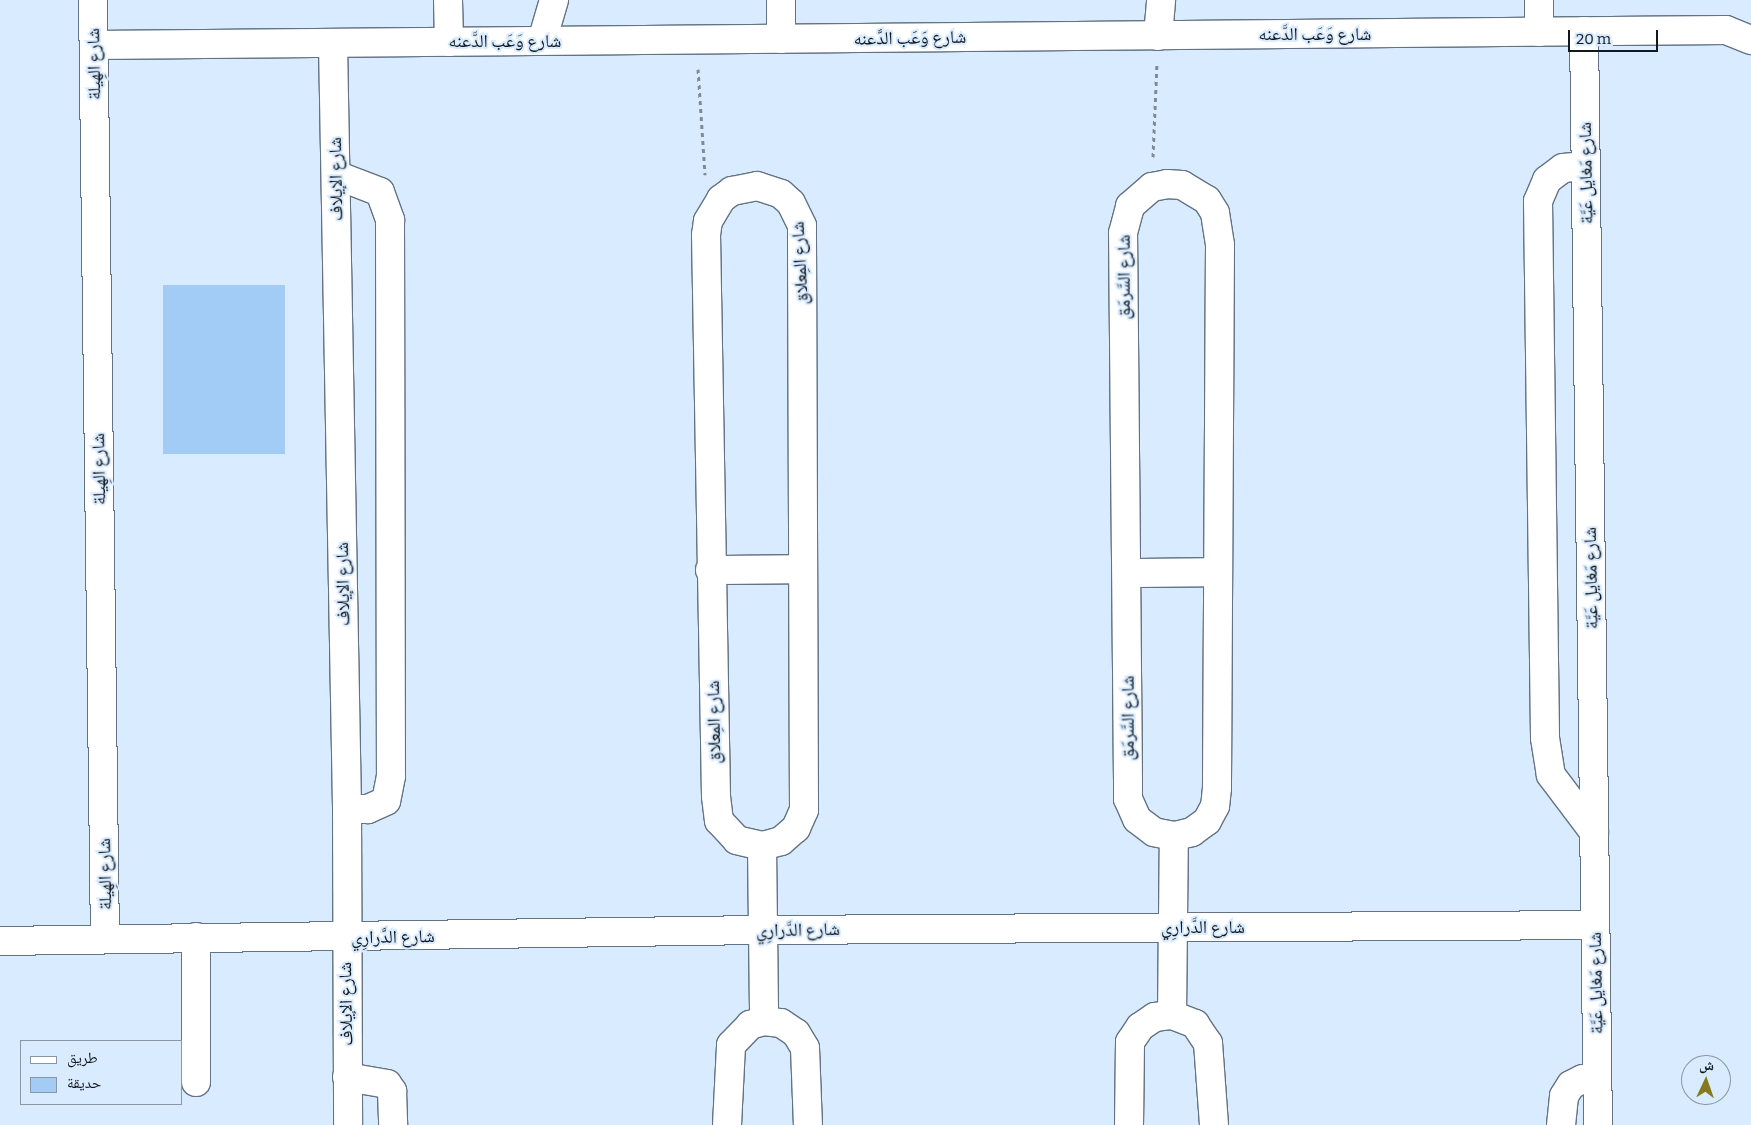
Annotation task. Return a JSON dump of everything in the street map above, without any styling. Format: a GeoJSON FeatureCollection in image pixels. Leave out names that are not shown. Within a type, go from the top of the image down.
{"type":"FeatureCollection","features":[{"type":"Feature","properties":{"kind":"street","name":"شارع الهِيلة"},"geometry":{"type":"LineString","coordinates":[[93,0],[105,937]]}},
{"type":"Feature","properties":{"kind":"street"},"geometry":{"type":"LineString","coordinates":[[448,0],[449,42]]}},
{"type":"Feature","properties":{"kind":"street"},"geometry":{"type":"LineString","coordinates":[[542,41],[554,0]]}},
{"type":"Feature","properties":{"kind":"street"},"geometry":{"type":"LineString","coordinates":[[781,0],[781,39]]}},
{"type":"Feature","properties":{"kind":"street"},"geometry":{"type":"LineString","coordinates":[[1158,36],[1161,0]]}},
{"type":"Feature","properties":{"kind":"street"},"geometry":{"type":"LineString","coordinates":[[1539,0],[1539,32]]}},
{"type":"Feature","properties":{"kind":"street","name":"شارع وَعَب الدَّعنه"},"geometry":{"type":"LineString","coordinates":[[1726,30],[1751,18]]}},
{"type":"Feature","properties":{"kind":"street","name":"شارع وَعَب الدَّعنه"},"geometry":{"type":"LineString","coordinates":[[94,45],[1726,30],[1751,40]]}},
{"type":"Feature","properties":{"kind":"street","name":"شارع مَغايل عَيَّة"},"geometry":{"type":"LineString","coordinates":[[1584,31],[1598,1125]]}},
{"type":"Feature","properties":{"kind":"street","name":"شارع الإيلاف"},"geometry":{"type":"LineString","coordinates":[[333,43],[347,809],[348,1125]]}},
{"type":"Feature","properties":{"kind":"street"},"geometry":{"type":"LineString","coordinates":[[1586,166],[1563,168],[1547,180],[1538,201],[1545,738],[1552,775],[1594,832]]}},
{"type":"Feature","properties":{"kind":"street"},"geometry":{"type":"LineString","coordinates":[[336,175],[380,192],[390,220],[391,776],[386,801],[368,809],[347,809]]}},
{"type":"Feature","properties":{"kind":"street"},"geometry":{"type":"LineString","coordinates":[[1152,187],[1182,185],[1196,191],[1207,200],[1219,228],[1215,806],[1207,821],[1192,832],[1174,836],[1172,1015]]}},
{"type":"Feature","properties":{"kind":"street","name":"شارع المِعلاق"},"geometry":{"type":"LineString","coordinates":[[757,186],[781,194],[791,203],[802,226],[803,569],[804,810],[796,828],[781,842],[762,846],[737,840],[719,821],[710,570],[708,221],[721,199],[732,191],[757,186]]}},
{"type":"Feature","properties":{"kind":"street","name":"شارع السَّرمَق"},"geometry":{"type":"LineString","coordinates":[[1152,187],[1130,206],[1123,233],[1128,799],[1137,819],[1154,832],[1174,836]]}},
{"type":"Feature","properties":{"kind":"street"},"geometry":{"type":"LineString","coordinates":[[710,570],[803,569]]}},
{"type":"Feature","properties":{"kind":"street"},"geometry":{"type":"LineString","coordinates":[[1126,573],[1217,572]]}},
{"type":"Feature","properties":{"kind":"street"},"geometry":{"type":"LineString","coordinates":[[762,846],[764,1021]]}},
{"type":"Feature","properties":{"kind":"street","name":"شارع الدَّرارِي"},"geometry":{"type":"LineString","coordinates":[[0,941],[105,937],[346,938],[762,930],[1595,925]]}},
{"type":"Feature","properties":{"kind":"street"},"geometry":{"type":"LineString","coordinates":[[196,937],[196,1082]]}},
{"type":"Feature","properties":{"kind":"street"},"geometry":{"type":"LineString","coordinates":[[1129,1125],[1130,1042],[1140,1027],[1155,1017],[1172,1015],[1195,1024],[1208,1043],[1214,1125]]}},
{"type":"Feature","properties":{"kind":"street"},"geometry":{"type":"LineString","coordinates":[[728,1125],[731,1045],[750,1025],[764,1021],[781,1023],[796,1033],[805,1048],[808,1125]]}},
{"type":"Feature","properties":{"kind":"street"},"geometry":{"type":"LineString","coordinates":[[347,1077],[387,1084],[392,1091],[393,1125]]}},
{"type":"Feature","properties":{"kind":"street"},"geometry":{"type":"LineString","coordinates":[[1561,1125],[1564,1096],[1571,1085],[1583,1079],[1597,1081]]}},
{"type":"Feature","properties":{"kind":"path"},"geometry":{"type":"LineString","coordinates":[[1152,187],[1158,36]]}},
{"type":"Feature","properties":{"kind":"path"},"geometry":{"type":"LineString","coordinates":[[696,40],[708,221]]}},
{"type":"Feature","properties":{"kind":"green space"},"geometry":{"type":"Polygon","coordinates":[[[163,285],[285,285],[285,454],[163,454],[163,285]]]}}]}
